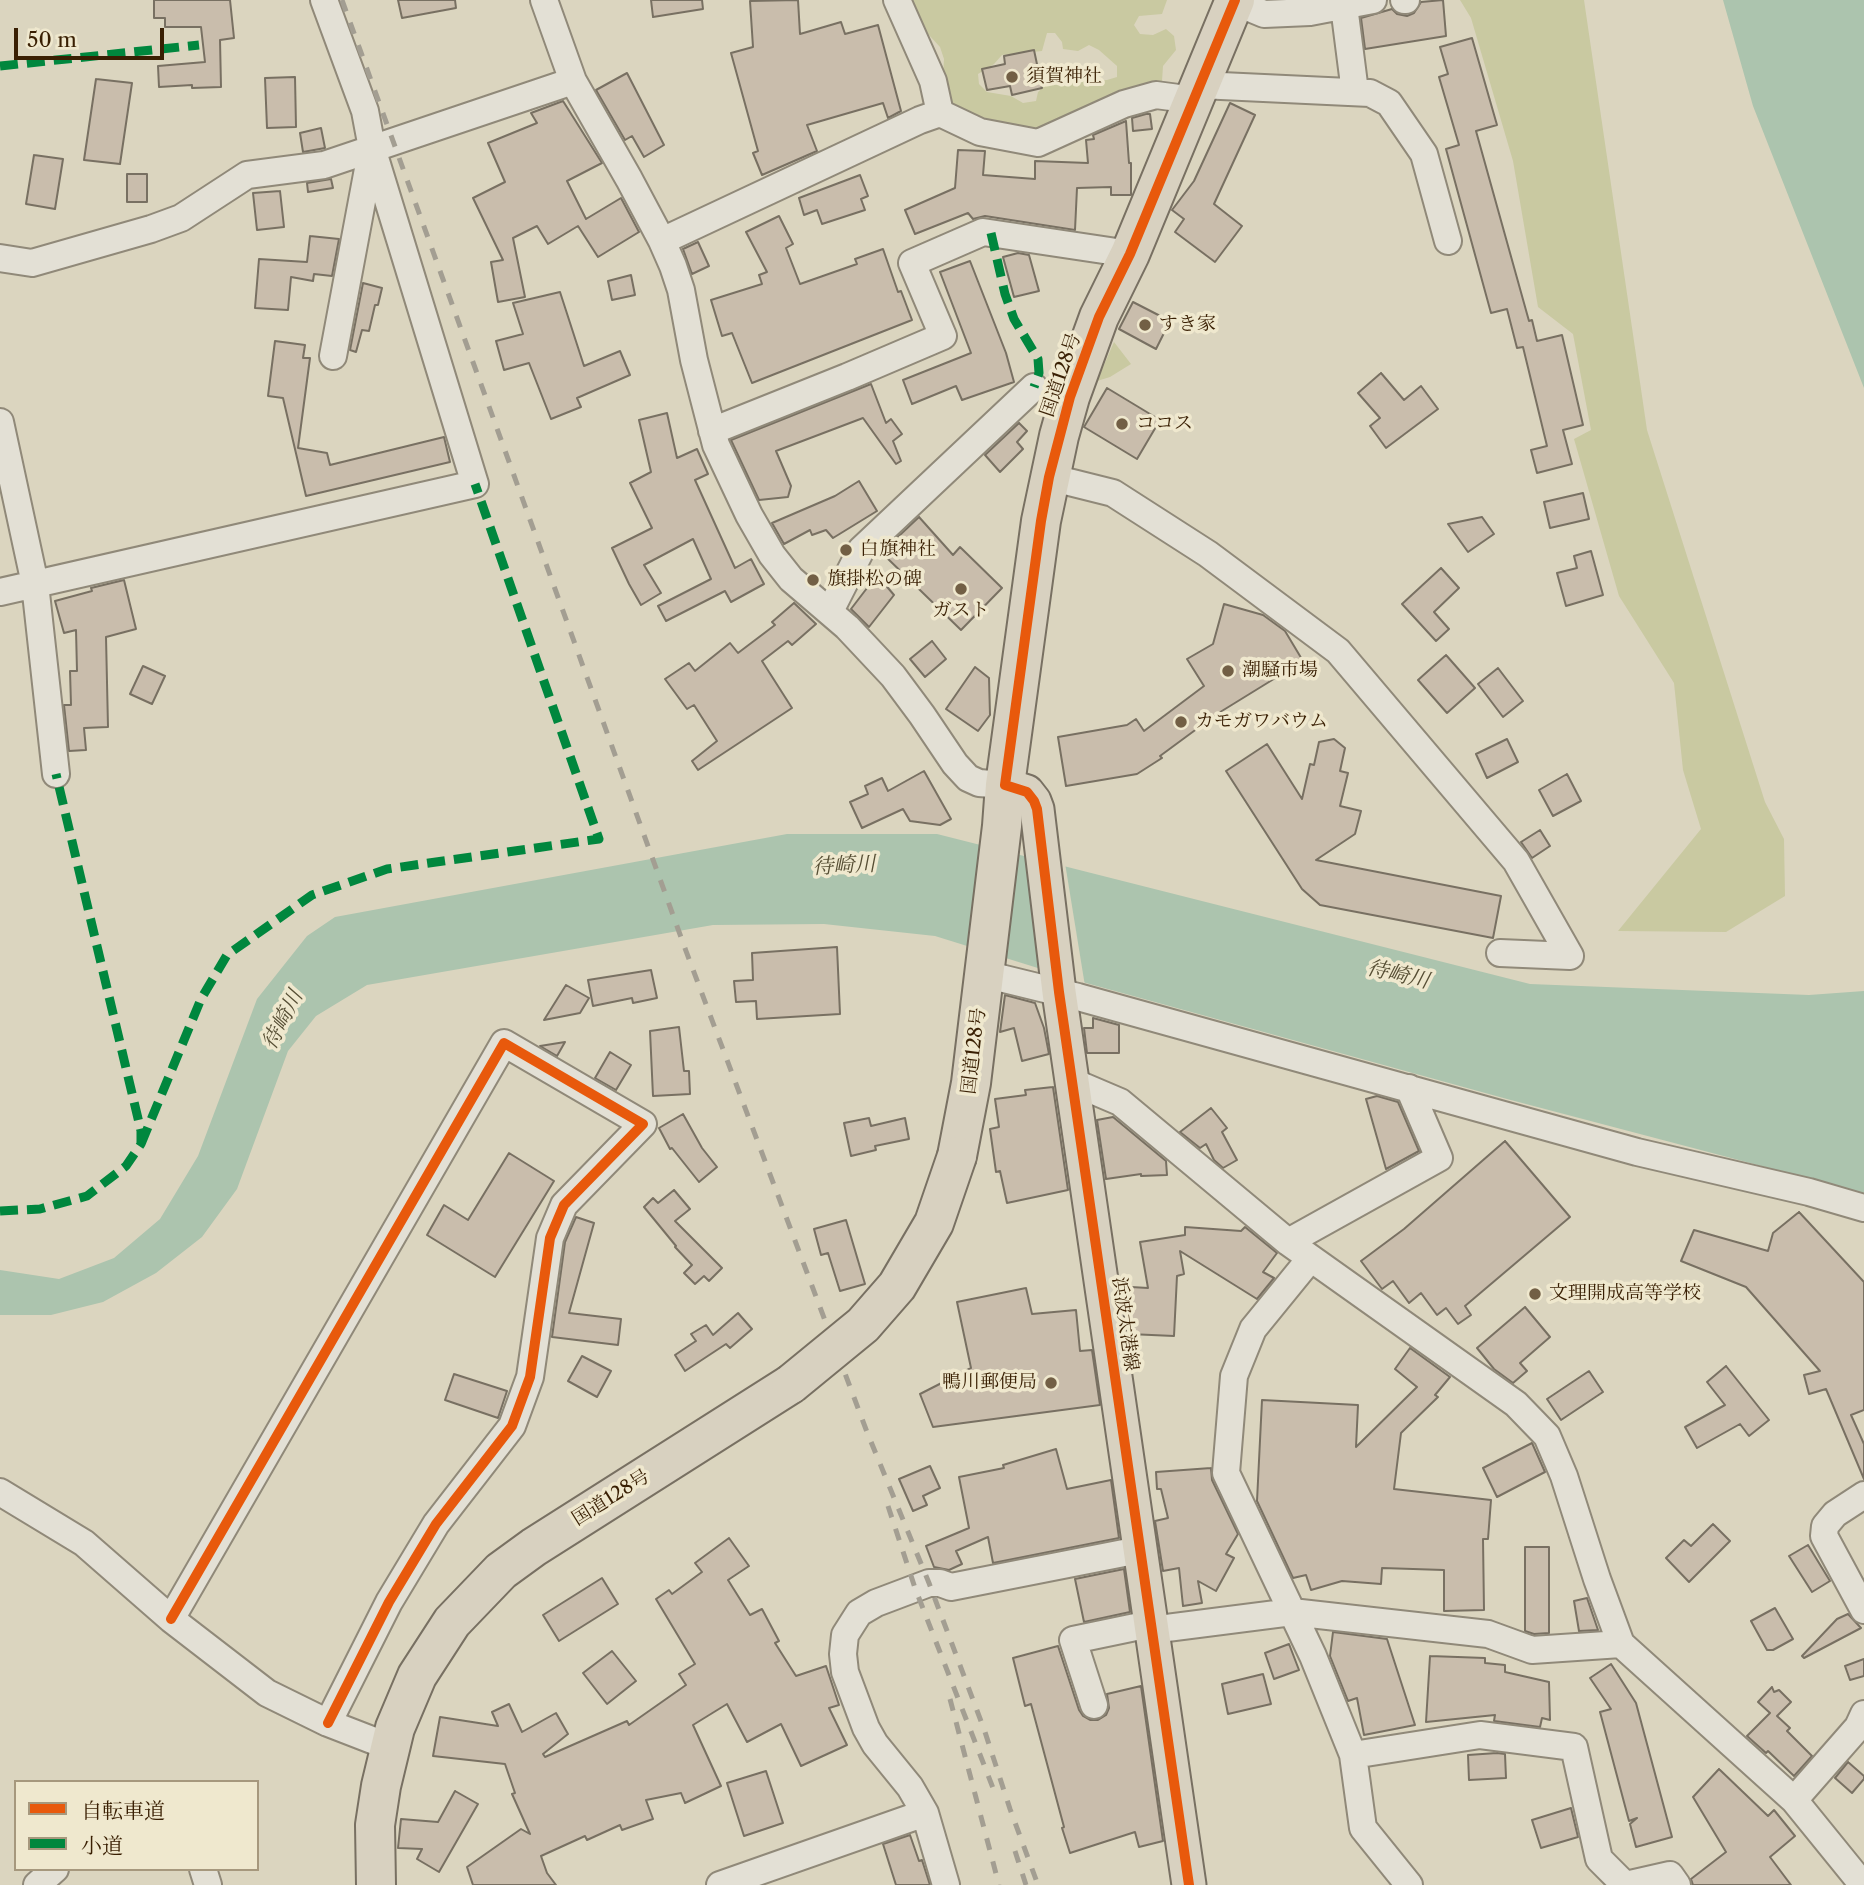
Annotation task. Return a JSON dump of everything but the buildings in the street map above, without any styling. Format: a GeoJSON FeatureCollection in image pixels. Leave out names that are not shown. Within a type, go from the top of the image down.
{"type":"FeatureCollection","features":[{"type":"Feature","properties":{"kind":"highway","name":"国道128号"},"geometry":{"type":"LineString","coordinates":[[376,1885],[375,1825],[390,1747],[402,1707],[434,1647],[452,1622],[501,1571],[589,1511],[791,1384],[863,1325],[897,1286],[933,1223],[957,1156],[971,1083],[1005,785],[1039,531],[1049,477],[1083,358],[1235,1]]}},
{"type":"Feature","properties":{"kind":"main road","name":"浜波太港線"},"geometry":{"type":"LineString","coordinates":[[1005,785],[1027,792],[1037,809],[1139,1550],[1189,1885]]}},
{"type":"Feature","properties":{"kind":"street"},"geometry":{"type":"LineString","coordinates":[[0,592],[475,484],[372,148],[365,111],[324,0]]}},
{"type":"Feature","properties":{"kind":"street"},"geometry":{"type":"LineString","coordinates":[[544,0],[573,81],[662,241],[681,290],[694,360],[712,431],[741,499],[772,555],[791,579],[830,611],[893,677],[968,778],[979,783],[1005,785]]}},
{"type":"Feature","properties":{"kind":"street"},"geometry":{"type":"LineString","coordinates":[[897,0],[933,81],[940,113]]}},
{"type":"Feature","properties":{"kind":"street"},"geometry":{"type":"LineString","coordinates":[[1235,1],[1264,14],[1310,12],[1373,0]]}},
{"type":"Feature","properties":{"kind":"street"},"geometry":{"type":"LineString","coordinates":[[1344,6],[1355,92]]}},
{"type":"Feature","properties":{"kind":"street"},"geometry":{"type":"LineString","coordinates":[[0,258],[32,263],[151,229],[181,218],[247,175],[324,165],[573,81]]}},
{"type":"Feature","properties":{"kind":"street"},"geometry":{"type":"LineString","coordinates":[[940,113],[980,132],[1038,143],[1124,104],[1156,95],[1370,93],[1389,103],[1424,154],[1448,241]]}},
{"type":"Feature","properties":{"kind":"street"},"geometry":{"type":"LineString","coordinates":[[662,241],[940,113]]}},
{"type":"Feature","properties":{"kind":"street"},"geometry":{"type":"LineString","coordinates":[[333,356],[372,148]]}},
{"type":"Feature","properties":{"kind":"street"},"geometry":{"type":"LineString","coordinates":[[712,431],[943,336],[912,263],[983,233],[1129,254]]}},
{"type":"Feature","properties":{"kind":"street"},"geometry":{"type":"LineString","coordinates":[[830,611],[861,550],[1034,387]]}},
{"type":"Feature","properties":{"kind":"street"},"geometry":{"type":"LineString","coordinates":[[0,422],[35,584],[56,774]]}},
{"type":"Feature","properties":{"kind":"street"},"geometry":{"type":"LineString","coordinates":[[1049,477],[1113,493],[1208,554],[1338,651],[1516,861],[1570,956],[1500,953]]}},
{"type":"Feature","properties":{"kind":"street"},"geometry":{"type":"LineString","coordinates":[[984,965],[1059,981],[1409,1088],[1637,1152],[1809,1192],[1864,1208]]}},
{"type":"Feature","properties":{"kind":"street"},"geometry":{"type":"LineString","coordinates":[[171,1619],[504,1043],[643,1124],[564,1205],[550,1238],[530,1377],[512,1426],[436,1524],[388,1602],[328,1723]]}},
{"type":"Feature","properties":{"kind":"street"},"geometry":{"type":"LineString","coordinates":[[1073,1082],[1120,1102],[1288,1242],[1516,1404],[1548,1436],[1621,1644],[1794,1800],[1863,1885]]}},
{"type":"Feature","properties":{"kind":"street"},"geometry":{"type":"LineString","coordinates":[[1288,1242],[1438,1158],[1409,1088]]}},
{"type":"Feature","properties":{"kind":"street"},"geometry":{"type":"LineString","coordinates":[[1310,1259],[1253,1329],[1234,1376],[1226,1472],[1313,1656],[1353,1755],[1363,1828],[1409,1885]]}},
{"type":"Feature","properties":{"kind":"street"},"geometry":{"type":"LineString","coordinates":[[0,1492],[84,1543],[171,1619],[267,1693],[328,1723],[390,1747]]}},
{"type":"Feature","properties":{"kind":"street"},"geometry":{"type":"LineString","coordinates":[[1864,1494],[1835,1514],[1825,1526],[1824,1536],[1864,1610]]}},
{"type":"Feature","properties":{"kind":"street"},"geometry":{"type":"LineString","coordinates":[[946,1885],[925,1813],[910,1787],[875,1744],[866,1728],[845,1672],[845,1635],[859,1614],[876,1604],[929,1583],[951,1587],[1139,1550]]}},
{"type":"Feature","properties":{"kind":"street"},"geometry":{"type":"LineString","coordinates":[[1094,1705],[1073,1640],[1151,1627],[1292,1612],[1489,1634],[1532,1650],[1621,1644]]}},
{"type":"Feature","properties":{"kind":"street"},"geometry":{"type":"LineString","coordinates":[[1794,1800],[1858,1727],[1864,1714]]}},
{"type":"Feature","properties":{"kind":"street"},"geometry":{"type":"LineString","coordinates":[[1353,1755],[1480,1735],[1574,1747],[1599,1859],[1625,1885],[1670,1875],[1677,1885]]}},
{"type":"Feature","properties":{"kind":"street"},"geometry":{"type":"LineString","coordinates":[[720,1885],[791,1873],[925,1813]]}},
{"type":"Feature","properties":{"kind":"street"},"geometry":{"type":"LineString","coordinates":[[37,1885],[53,1871]]}},
{"type":"Feature","properties":{"kind":"shaded area"},"geometry":{"type":"Polygon","coordinates":[[[911,0],[1167,0],[1162,14],[1139,16],[1134,25],[1140,34],[1153,35],[1166,29],[1174,36],[1176,50],[1163,66],[1162,81],[1145,92],[1025,135],[959,112],[946,99],[944,59],[940,47],[928,34],[911,0]],[[1047,33],[1042,51],[1002,55],[978,74],[979,84],[987,92],[1011,96],[1023,103],[1036,101],[1038,92],[1048,83],[1107,80],[1117,77],[1117,66],[1099,50],[1089,45],[1078,51],[1063,49],[1062,42],[1055,33],[1047,33]]]}},
{"type":"Feature","properties":{"kind":"shaded area"},"geometry":{"type":"Polygon","coordinates":[[[1460,0],[1584,0],[1647,430],[1765,802],[1784,839],[1785,896],[1726,932],[1618,931],[1701,829],[1683,770],[1674,683],[1619,596],[1574,439],[1591,430],[1573,334],[1538,307],[1513,161],[1471,18],[1460,0]]]}},
{"type":"Feature","properties":{"kind":"shaded area"},"geometry":{"type":"Polygon","coordinates":[[[1114,342],[1131,364],[1110,377],[1097,381],[1114,342]]]}},
{"type":"Feature","properties":{"kind":"water"},"geometry":{"type":"Polygon","coordinates":[[[1723,0],[1864,0],[1864,388],[1753,106],[1723,0]]]}},
{"type":"Feature","properties":{"kind":"water","name":"待崎川"},"geometry":{"type":"Polygon","coordinates":[[[787,834],[937,834],[1530,984],[1809,995],[1864,991],[1864,1193],[1507,1099],[1086,983],[935,936],[824,924],[713,925],[367,985],[316,1016],[288,1051],[237,1189],[202,1237],[156,1273],[103,1302],[51,1315],[0,1315],[0,1270],[59,1279],[114,1258],[160,1219],[198,1156],[257,999],[307,936],[335,917],[787,834]]]}},
{"type":"Feature","properties":{"kind":"pier"},"geometry":{"type":"Polygon","coordinates":[[[1024,852],[1065,863],[1085,986],[1043,973],[1024,852]]]}},
{"type":"Feature","properties":{"kind":"railway"},"geometry":{"type":"LineString","coordinates":[[342,0],[686,951],[867,1432],[929,1583],[984,1729],[1038,1885]]}},
{"type":"Feature","properties":{"kind":"railway"},"geometry":{"type":"LineString","coordinates":[[888,1506],[915,1588],[993,1788]]}},
{"type":"Feature","properties":{"kind":"railway"},"geometry":{"type":"LineString","coordinates":[[950,1699],[999,1885]]}},
{"type":"Feature","properties":{"kind":"railway"},"geometry":{"type":"LineString","coordinates":[[1015,1851],[1026,1885]]}},
{"type":"Feature","properties":{"kind":"marked path"},"geometry":{"type":"LineString","coordinates":[[0,66],[199,45]]}},
{"type":"Feature","properties":{"kind":"marked path"},"geometry":{"type":"LineString","coordinates":[[991,233],[1005,294],[1014,319],[1038,359],[1039,373],[1034,387]]}},
{"type":"Feature","properties":{"kind":"marked path"},"geometry":{"type":"LineString","coordinates":[[141,1144],[201,999],[227,955],[312,895],[387,869],[599,839],[475,484]]}},
{"type":"Feature","properties":{"kind":"marked path"},"geometry":{"type":"LineString","coordinates":[[0,1211],[40,1209],[87,1196],[126,1166],[141,1144],[141,1131],[56,774]]}},
{"type":"Feature","properties":{"kind":"cycle path"},"geometry":{"type":"LineString","coordinates":[[1189,1885],[1059,992],[1037,809],[1027,792],[1005,785],[1041,521],[1049,477],[1070,397],[1099,317],[1130,254],[1235,0]]}},
{"type":"Feature","properties":{"kind":"cycle path"},"geometry":{"type":"LineString","coordinates":[[171,1619],[504,1043],[643,1124],[564,1205],[550,1238],[530,1377],[512,1426],[436,1524],[389,1602],[328,1723]]}},
{"type":"Feature","properties":{"kind":"place","name":"須賀神社"},"geometry":{"type":"Point","coordinates":[1012,77]}},
{"type":"Feature","properties":{"kind":"place","name":"すき家"},"geometry":{"type":"Point","coordinates":[1145,325]}},
{"type":"Feature","properties":{"kind":"place","name":"ココス"},"geometry":{"type":"Point","coordinates":[1122,424]}},
{"type":"Feature","properties":{"kind":"place","name":"白旗神社"},"geometry":{"type":"Point","coordinates":[846,550]}},
{"type":"Feature","properties":{"kind":"place","name":"旗掛松の碑"},"geometry":{"type":"Point","coordinates":[813,580]}},
{"type":"Feature","properties":{"kind":"place","name":"ガスト"},"geometry":{"type":"Point","coordinates":[961,589]}},
{"type":"Feature","properties":{"kind":"place","name":"潮騒市場"},"geometry":{"type":"Point","coordinates":[1228,671]}},
{"type":"Feature","properties":{"kind":"place","name":"カモガワバウム"},"geometry":{"type":"Point","coordinates":[1181,722]}},
{"type":"Feature","properties":{"kind":"place","name":"文理開成高等学校"},"geometry":{"type":"Point","coordinates":[1535,1294]}},
{"type":"Feature","properties":{"kind":"place","name":"鴨川郵便局"},"geometry":{"type":"Point","coordinates":[1051,1383]}}]}
